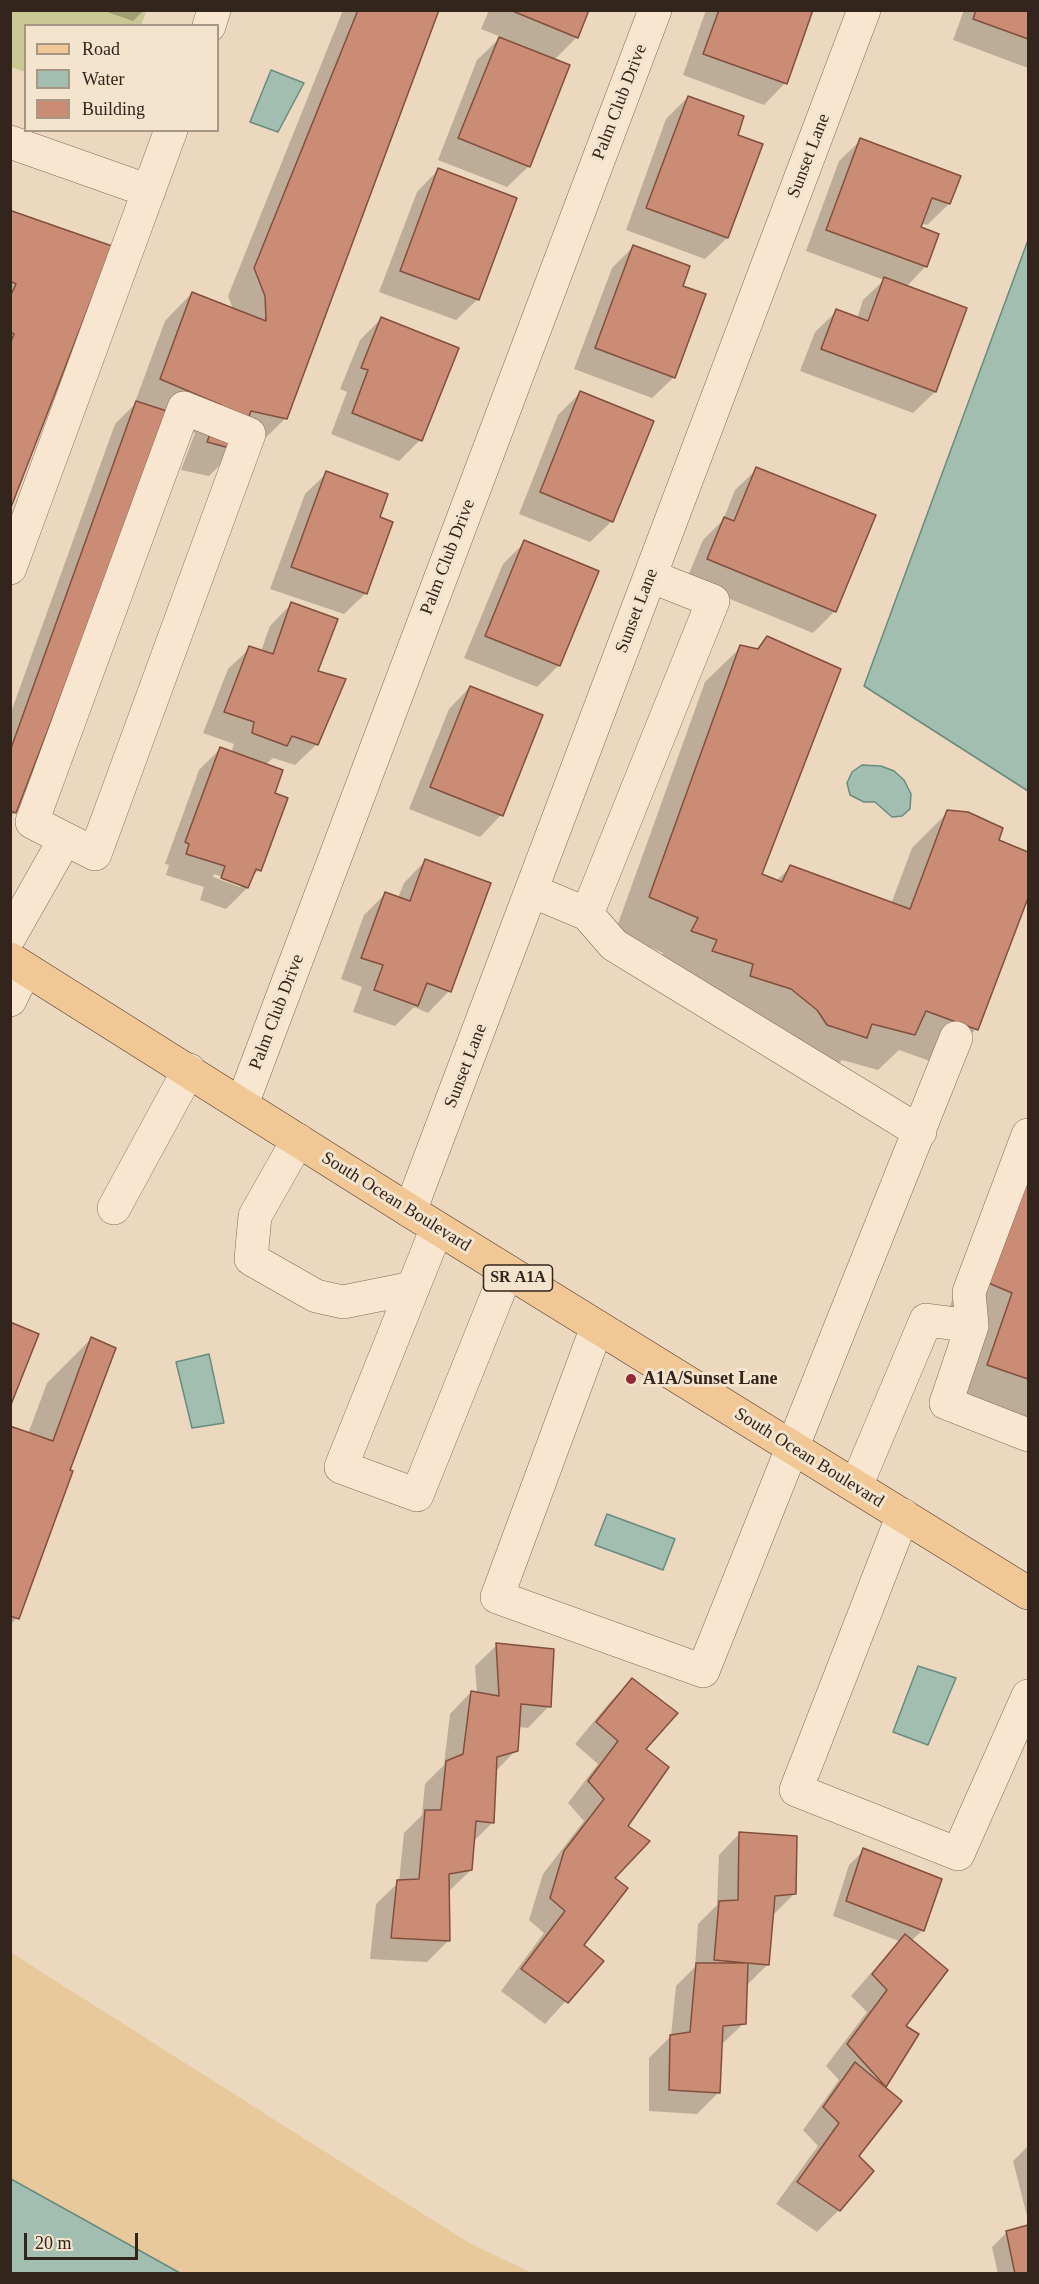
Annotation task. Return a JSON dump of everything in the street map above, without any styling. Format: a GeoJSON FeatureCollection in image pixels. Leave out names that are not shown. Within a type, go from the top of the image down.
{"type":"FeatureCollection","features":[{"type":"Feature","properties":{"kind":"main road","name":"South Ocean Boulevard"},"geometry":{"type":"LineString","coordinates":[[18,964],[423,1220],[1029,1593]]}},
{"type":"Feature","properties":{"kind":"street","name":"Palm Club Drive"},"geometry":{"type":"LineString","coordinates":[[242,1104],[654,10]]}},
{"type":"Feature","properties":{"kind":"street","name":"Sunset Lane"},"geometry":{"type":"LineString","coordinates":[[507,1271],[417,1495],[341,1467],[413,1288],[423,1220],[532,891],[864,10]]}},
{"type":"Feature","properties":{"kind":"street"},"geometry":{"type":"LineString","coordinates":[[10,568],[170,132]]}},
{"type":"Feature","properties":{"kind":"street"},"geometry":{"type":"LineString","coordinates":[[10,142],[148,191]]}},
{"type":"Feature","properties":{"kind":"street"},"geometry":{"type":"LineString","coordinates":[[184,408],[249,434],[95,854],[65,839],[32,822],[184,408]]}},
{"type":"Feature","properties":{"kind":"street"},"geometry":{"type":"LineString","coordinates":[[587,914],[713,601],[650,576]]}},
{"type":"Feature","properties":{"kind":"street"},"geometry":{"type":"LineString","coordinates":[[10,936],[65,839]]}},
{"type":"Feature","properties":{"kind":"street"},"geometry":{"type":"LineString","coordinates":[[532,891],[587,914],[614,945],[920,1132]]}},
{"type":"Feature","properties":{"kind":"street"},"geometry":{"type":"LineString","coordinates":[[10,1000],[18,964]]}},
{"type":"Feature","properties":{"kind":"street"},"geometry":{"type":"LineString","coordinates":[[597,1327],[497,1597],[704,1671],[956,1038]]}},
{"type":"Feature","properties":{"kind":"street"},"geometry":{"type":"LineString","coordinates":[[114,1208],[189,1070]]}},
{"type":"Feature","properties":{"kind":"street"},"geometry":{"type":"LineString","coordinates":[[1029,1135],[969,1292],[972,1326],[946,1402],[1029,1435]]}},
{"type":"Feature","properties":{"kind":"street"},"geometry":{"type":"LineString","coordinates":[[298,1140],[255,1216],[250,1259],[316,1296],[343,1302],[413,1288]]}},
{"type":"Feature","properties":{"kind":"street"},"geometry":{"type":"LineString","coordinates":[[856,1486],[926,1320],[972,1326]]}},
{"type":"Feature","properties":{"kind":"street"},"geometry":{"type":"LineString","coordinates":[[903,1515],[796,1790],[958,1854],[1029,1696]]}},
{"type":"Feature","properties":{"kind":"shaded area"},"geometry":{"type":"Polygon","coordinates":[[[138,10],[146,13],[141,24],[24,24],[24,72],[11,67],[11,11],[138,10]]]}},
{"type":"Feature","properties":{"kind":"sand"},"geometry":{"type":"Polygon","coordinates":[[[10,1952],[469,2243],[532,2273],[180,2273],[11,2179],[10,1952]]]}},
{"type":"Feature","properties":{"kind":"water"},"geometry":{"type":"Polygon","coordinates":[[[271,70],[304,83],[278,132],[250,122],[271,70]]]}},
{"type":"Feature","properties":{"kind":"water"},"geometry":{"type":"Polygon","coordinates":[[[1028,240],[1028,791],[864,686],[1028,240]]]}},
{"type":"Feature","properties":{"kind":"water"},"geometry":{"type":"Polygon","coordinates":[[[862,765],[881,766],[894,771],[904,780],[911,794],[910,809],[902,816],[892,817],[875,802],[864,802],[850,795],[847,783],[852,772],[862,765]]]}},
{"type":"Feature","properties":{"kind":"water"},"geometry":{"type":"Polygon","coordinates":[[[209,1354],[224,1423],[192,1428],[176,1362],[209,1354]]]}},
{"type":"Feature","properties":{"kind":"water"},"geometry":{"type":"Polygon","coordinates":[[[607,1514],[675,1539],[663,1570],[595,1545],[607,1514]]]}},
{"type":"Feature","properties":{"kind":"water"},"geometry":{"type":"Polygon","coordinates":[[[918,1666],[956,1678],[928,1745],[893,1732],[918,1666]]]}},
{"type":"Feature","properties":{"kind":"water"},"geometry":{"type":"Polygon","coordinates":[[[11,2179],[180,2273],[11,2273],[11,2179]]]}},
{"type":"Feature","properties":{"kind":"building"},"geometry":{"type":"Polygon","coordinates":[[[358,10],[439,10],[287,419],[251,411],[237,450],[207,442],[221,405],[160,379],[192,292],[266,321],[265,296],[254,268],[358,10]]]}},
{"type":"Feature","properties":{"kind":"building"},"geometry":{"type":"Polygon","coordinates":[[[510,10],[589,10],[578,38],[510,10]]]}},
{"type":"Feature","properties":{"kind":"building"},"geometry":{"type":"Polygon","coordinates":[[[719,10],[813,10],[787,84],[703,54],[719,10]]]}},
{"type":"Feature","properties":{"kind":"building"},"geometry":{"type":"Polygon","coordinates":[[[976,10],[1028,10],[1028,39],[973,19],[976,10]]]}},
{"type":"Feature","properties":{"kind":"building"},"geometry":{"type":"Polygon","coordinates":[[[499,37],[570,65],[530,167],[458,138],[499,37]]]}},
{"type":"Feature","properties":{"kind":"building"},"geometry":{"type":"Polygon","coordinates":[[[688,96],[744,116],[738,135],[763,144],[728,238],[646,208],[688,96]]]}},
{"type":"Feature","properties":{"kind":"building"},"geometry":{"type":"Polygon","coordinates":[[[860,138],[961,176],[950,204],[932,198],[921,227],[939,234],[927,267],[826,230],[860,138]]]}},
{"type":"Feature","properties":{"kind":"building"},"geometry":{"type":"Polygon","coordinates":[[[438,168],[517,198],[479,300],[400,271],[438,168]]]}},
{"type":"Feature","properties":{"kind":"building"},"geometry":{"type":"Polygon","coordinates":[[[10,212],[112,246],[10,510],[10,344],[14,334],[10,332],[10,297],[16,284],[10,281],[10,212]]]}},
{"type":"Feature","properties":{"kind":"building"},"geometry":{"type":"Polygon","coordinates":[[[633,245],[690,266],[683,286],[706,294],[675,378],[595,348],[633,245]]]}},
{"type":"Feature","properties":{"kind":"building"},"geometry":{"type":"Polygon","coordinates":[[[884,277],[967,308],[936,392],[821,349],[836,309],[868,321],[884,277]]]}},
{"type":"Feature","properties":{"kind":"building"},"geometry":{"type":"Polygon","coordinates":[[[381,317],[459,348],[422,441],[352,413],[368,370],[361,368],[381,317]]]}},
{"type":"Feature","properties":{"kind":"building"},"geometry":{"type":"Polygon","coordinates":[[[580,391],[654,421],[613,522],[540,492],[580,391]]]}},
{"type":"Feature","properties":{"kind":"building"},"geometry":{"type":"Polygon","coordinates":[[[136,401],[170,412],[16,813],[10,811],[10,751],[136,401]]]}},
{"type":"Feature","properties":{"kind":"building"},"geometry":{"type":"Polygon","coordinates":[[[756,467],[876,515],[836,612],[707,559],[724,517],[734,521],[756,467]]]}},
{"type":"Feature","properties":{"kind":"building"},"geometry":{"type":"Polygon","coordinates":[[[326,471],[388,494],[380,517],[393,522],[367,594],[291,567],[326,471]]]}},
{"type":"Feature","properties":{"kind":"building"},"geometry":{"type":"Polygon","coordinates":[[[524,540],[599,571],[560,666],[485,636],[524,540]]]}},
{"type":"Feature","properties":{"kind":"building"},"geometry":{"type":"Polygon","coordinates":[[[291,602],[338,619],[318,671],[346,679],[318,745],[292,736],[287,746],[252,733],[254,722],[224,712],[249,646],[273,654],[291,602]]]}},
{"type":"Feature","properties":{"kind":"building"},"geometry":{"type":"Polygon","coordinates":[[[767,636],[841,669],[762,874],[782,882],[790,865],[910,909],[947,810],[968,812],[1003,828],[999,840],[1028,852],[1028,898],[978,1030],[926,1011],[915,1035],[872,1024],[867,1038],[827,1025],[817,1010],[791,989],[750,976],[753,964],[712,951],[717,940],[691,931],[698,918],[649,897],[740,645],[758,649],[767,636]]]}},
{"type":"Feature","properties":{"kind":"building"},"geometry":{"type":"Polygon","coordinates":[[[470,686],[543,715],[503,816],[430,787],[470,686]]]}},
{"type":"Feature","properties":{"kind":"building"},"geometry":{"type":"Polygon","coordinates":[[[220,747],[283,770],[275,793],[288,798],[261,871],[256,869],[248,888],[221,878],[225,866],[186,854],[189,844],[185,842],[220,747]]]}},
{"type":"Feature","properties":{"kind":"building"},"geometry":{"type":"Polygon","coordinates":[[[425,859],[491,883],[451,992],[427,983],[418,1006],[374,990],[383,965],[361,958],[385,892],[410,901],[425,859]]]}},
{"type":"Feature","properties":{"kind":"building"},"geometry":{"type":"Polygon","coordinates":[[[1028,1163],[1028,1379],[987,1365],[1012,1293],[986,1282],[1028,1163]]]}},
{"type":"Feature","properties":{"kind":"building"},"geometry":{"type":"Polygon","coordinates":[[[10,1322],[39,1334],[10,1407],[10,1322]]]}},
{"type":"Feature","properties":{"kind":"building"},"geometry":{"type":"Polygon","coordinates":[[[91,1337],[116,1348],[70,1470],[73,1471],[19,1619],[10,1616],[10,1426],[53,1441],[91,1337]]]}},
{"type":"Feature","properties":{"kind":"building"},"geometry":{"type":"Polygon","coordinates":[[[496,1643],[554,1649],[551,1707],[521,1704],[518,1751],[497,1757],[494,1823],[476,1821],[472,1870],[449,1874],[450,1941],[391,1938],[397,1880],[419,1879],[425,1810],[441,1810],[446,1761],[463,1754],[471,1691],[499,1696],[496,1643]]]}},
{"type":"Feature","properties":{"kind":"building"},"geometry":{"type":"Polygon","coordinates":[[[632,1678],[678,1713],[646,1749],[669,1767],[628,1826],[650,1841],[615,1878],[628,1888],[584,1945],[604,1961],[568,2003],[521,1969],[565,1911],[550,1898],[564,1851],[604,1799],[588,1781],[618,1741],[596,1722],[632,1678]]]}},
{"type":"Feature","properties":{"kind":"building"},"geometry":{"type":"Polygon","coordinates":[[[739,1832],[797,1836],[796,1894],[775,1896],[769,1965],[714,1960],[719,1901],[738,1900],[739,1832]]]}},
{"type":"Feature","properties":{"kind":"building"},"geometry":{"type":"Polygon","coordinates":[[[863,1848],[942,1879],[924,1931],[846,1901],[863,1848]]]}},
{"type":"Feature","properties":{"kind":"building"},"geometry":{"type":"Polygon","coordinates":[[[905,1934],[948,1970],[906,2026],[919,2034],[886,2087],[847,2044],[887,1990],[872,1974],[905,1934]]]}},
{"type":"Feature","properties":{"kind":"building"},"geometry":{"type":"Polygon","coordinates":[[[696,1963],[748,1963],[746,2024],[723,2026],[720,2093],[669,2090],[670,2035],[690,2032],[696,1963]]]}},
{"type":"Feature","properties":{"kind":"building"},"geometry":{"type":"Polygon","coordinates":[[[855,2062],[902,2101],[859,2156],[874,2171],[840,2211],[797,2182],[839,2123],[823,2107],[855,2062]]]}},
{"type":"Feature","properties":{"kind":"building"},"geometry":{"type":"Polygon","coordinates":[[[1028,2225],[1028,2274],[1015,2274],[1006,2231],[1028,2225]]]}},
{"type":"Feature","properties":{"kind":"place","name":"A1A/Sunset Lane"},"geometry":{"type":"Point","coordinates":[631,1379]}}]}
